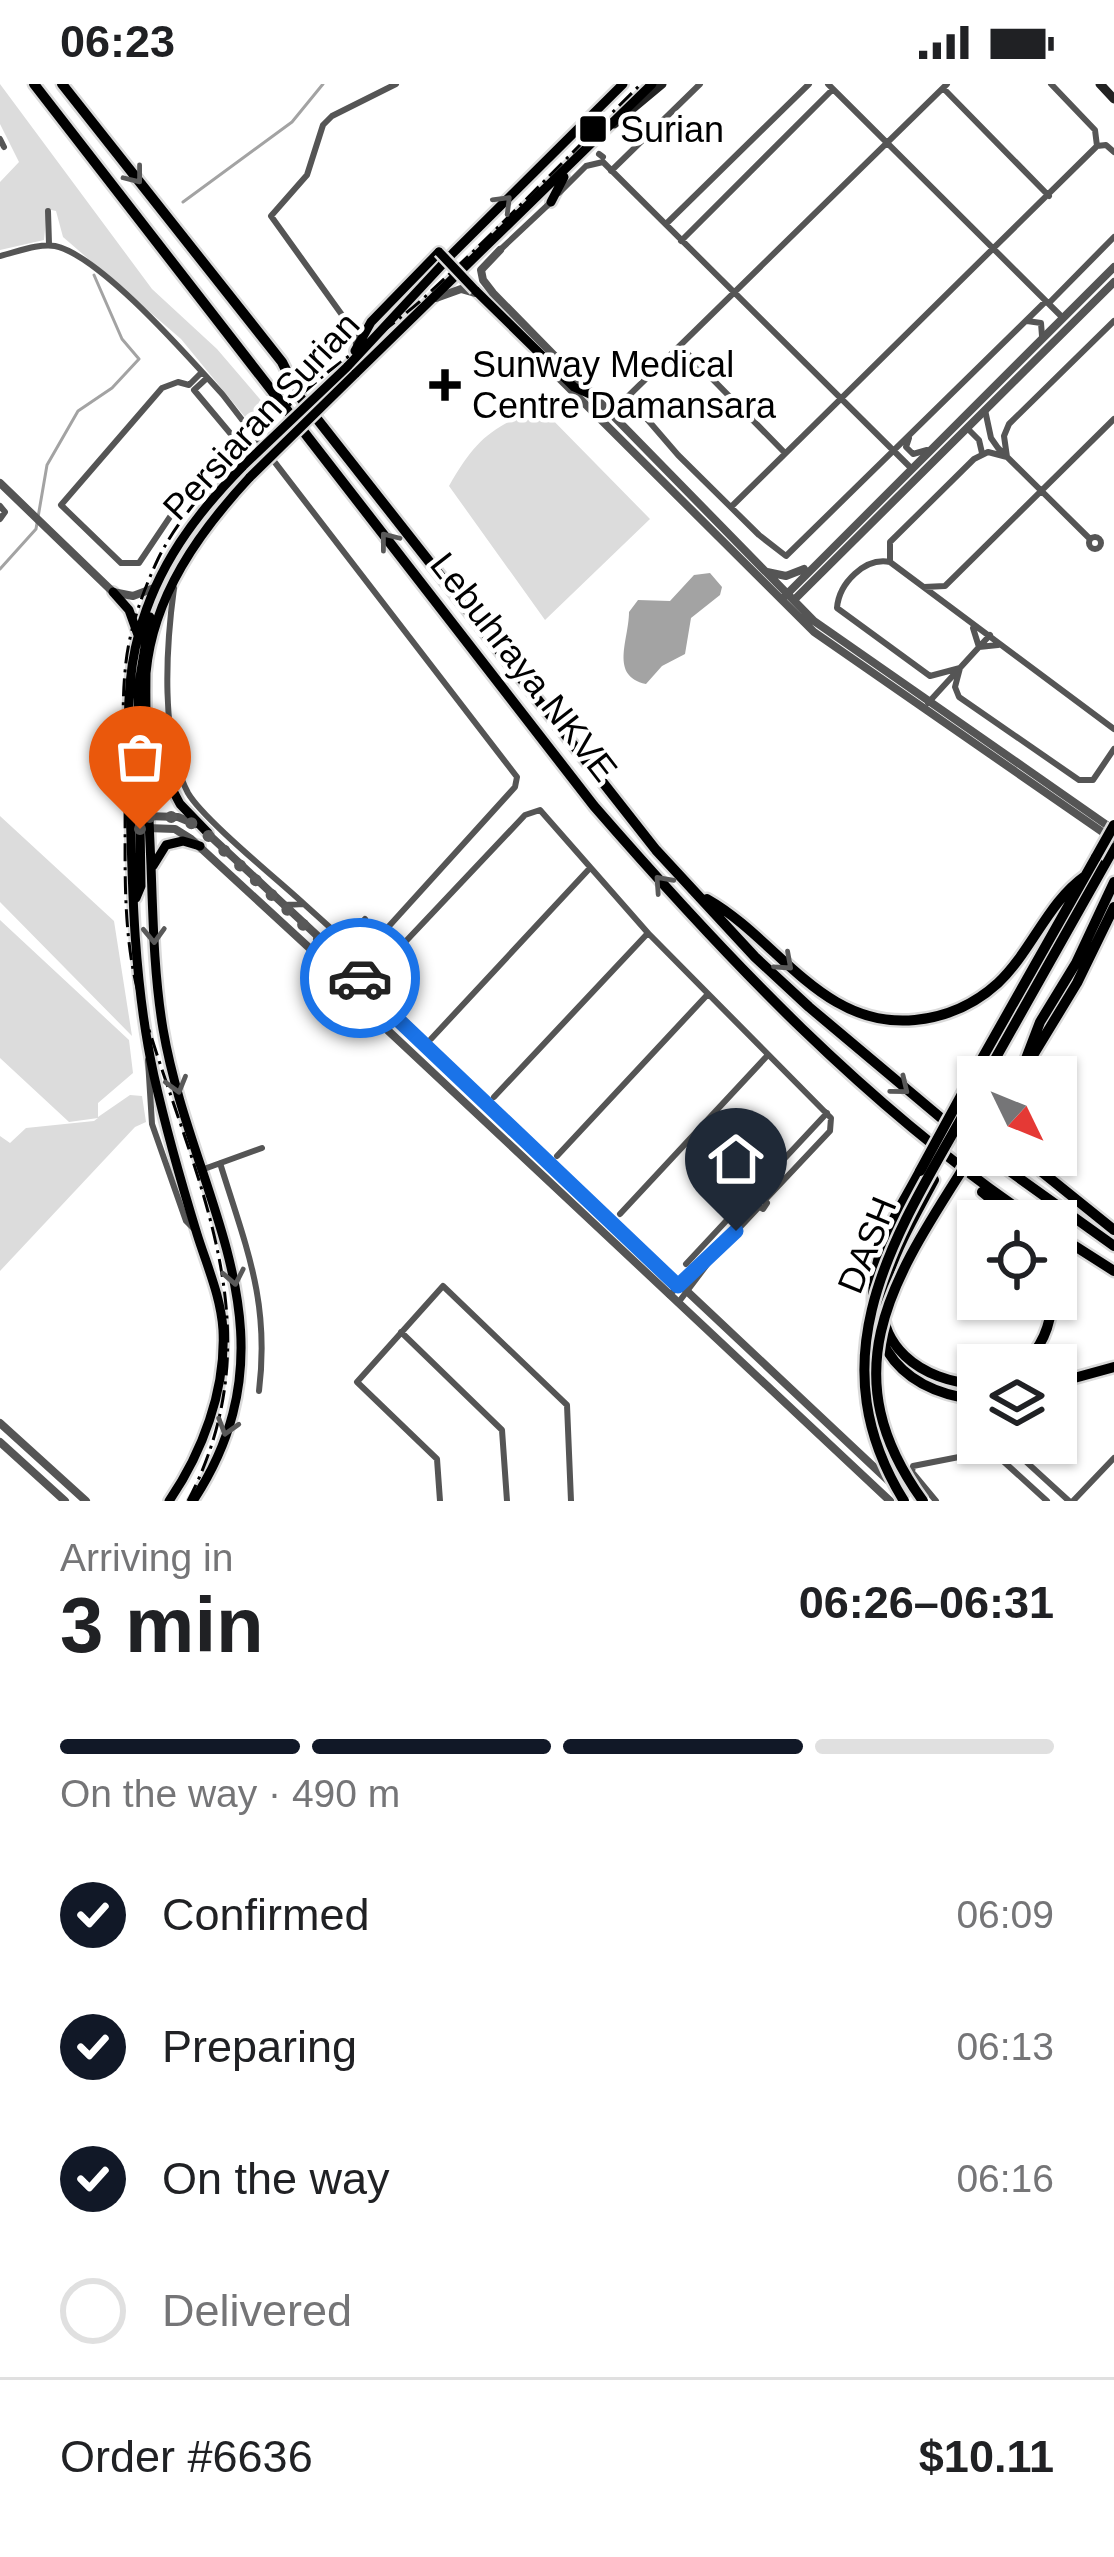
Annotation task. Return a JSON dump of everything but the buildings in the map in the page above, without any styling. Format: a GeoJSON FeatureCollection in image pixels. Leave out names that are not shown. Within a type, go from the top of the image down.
{"type":"FeatureCollection","features":[{"type":"Feature","properties":{"kind":"highway","name":"Lebuhraya NKVE"},"geometry":{"type":"LineString","coordinates":[[34,84],[594,806],[754,982],[862,1086],[957,1165]]}},
{"type":"Feature","properties":{"kind":"highway","name":"Lebuhraya NKVE"},"geometry":{"type":"LineString","coordinates":[[62,84],[282,362],[299,396],[609,794],[694,891],[809,1007],[957,1130]]}},
{"type":"Feature","properties":{"kind":"highway"},"geometry":{"type":"LineString","coordinates":[[999,1056],[1110,849],[1114,827]]}},
{"type":"Feature","properties":{"kind":"highway"},"geometry":{"type":"LineString","coordinates":[[694,891],[728,910],[833,1001],[864,1015],[907,1020],[954,1011],[989,991],[1017,963],[1068,890],[1110,849]]}},
{"type":"Feature","properties":{"kind":"highway"},"geometry":{"type":"LineString","coordinates":[[957,1397],[922,1386],[888,1351],[876,1326],[875,1271],[884,1241],[920,1171],[1085,876]]}},
{"type":"Feature","properties":{"kind":"highway"},"geometry":{"type":"LineString","coordinates":[[1027,1056],[1114,882]]}},
{"type":"Feature","properties":{"kind":"highway"},"geometry":{"type":"LineString","coordinates":[[1032,1056],[1077,983],[1114,907]]}},
{"type":"Feature","properties":{"kind":"highway","name":"DASH"},"geometry":{"type":"LineString","coordinates":[[908,1501],[871,1432],[863,1360],[876,1285],[957,1127]]}},
{"type":"Feature","properties":{"kind":"highway"},"geometry":{"type":"LineString","coordinates":[[957,1138],[886,1280],[883,1299],[887,1327],[913,1366],[957,1383]]}},
{"type":"Feature","properties":{"kind":"highway","name":"DASH"},"geometry":{"type":"LineString","coordinates":[[924,1496],[887,1440],[878,1393],[878,1342],[891,1291],[960,1176]]}},
{"type":"Feature","properties":{"kind":"highway"},"geometry":{"type":"LineString","coordinates":[[964,1176],[990,1200]]}},
{"type":"Feature","properties":{"kind":"highway","name":"Lebuhraya NKVE"},"geometry":{"type":"LineString","coordinates":[[972,1176],[1006,1200]]}},
{"type":"Feature","properties":{"kind":"highway"},"geometry":{"type":"LineString","coordinates":[[1016,1176],[1114,1246]]}},
{"type":"Feature","properties":{"kind":"highway"},"geometry":{"type":"LineString","coordinates":[[1047,1176],[1114,1230]]}},
{"type":"Feature","properties":{"kind":"highway"},"geometry":{"type":"LineString","coordinates":[[1077,1247],[1114,1271]]}},
{"type":"Feature","properties":{"kind":"highway"},"geometry":{"type":"LineString","coordinates":[[1077,1377],[1114,1367]]}},
{"type":"Feature","properties":{"kind":"main road","name":"Persiaran Surian"},"geometry":{"type":"LineString","coordinates":[[169,1501],[206,1426],[221,1362],[220,1309],[150,1055],[134,903],[128,717],[138,635],[152,593],[184,532],[351,367],[453,253],[621,84]]}},
{"type":"Feature","properties":{"kind":"main road"},"geometry":{"type":"LineString","coordinates":[[551,202],[569,167],[652,84]]}},
{"type":"Feature","properties":{"kind":"main road"},"geometry":{"type":"LineString","coordinates":[[609,127],[662,84]]}},
{"type":"Feature","properties":{"kind":"main road"},"geometry":{"type":"LineString","coordinates":[[1100,84],[1114,99]]}},
{"type":"Feature","properties":{"kind":"main road"},"geometry":{"type":"LineString","coordinates":[[597,140],[601,155]]}},
{"type":"Feature","properties":{"kind":"main road","name":"Persiaran Surian"},"geometry":{"type":"LineString","coordinates":[[351,367],[436,298],[569,167]]}},
{"type":"Feature","properties":{"kind":"main road"},"geometry":{"type":"LineString","coordinates":[[351,367],[371,322],[439,252],[574,387],[595,396]]}},
{"type":"Feature","properties":{"kind":"main road","name":"Persiaran Surian"},"geometry":{"type":"LineString","coordinates":[[193,1501],[214,1465],[231,1418],[243,1330],[228,1247],[164,1034],[144,822],[148,657],[175,579],[198,537],[246,471]]}},
{"type":"Feature","properties":{"kind":"main road"},"geometry":{"type":"LineString","coordinates":[[113,592],[129,610],[138,635]]}},
{"type":"Feature","properties":{"kind":"main road"},"geometry":{"type":"LineString","coordinates":[[134,903],[141,886],[144,822],[138,689],[152,593]]}},
{"type":"Feature","properties":{"kind":"main road"},"geometry":{"type":"LineString","coordinates":[[146,734],[170,788],[208,833]]}},
{"type":"Feature","properties":{"kind":"main road"},"geometry":{"type":"LineString","coordinates":[[151,870],[166,845],[200,846]]}},
{"type":"Feature","properties":{"kind":"main road"},"geometry":{"type":"LineString","coordinates":[[174,1150],[187,1164],[203,1169]]}},
{"type":"Feature","properties":{"kind":"main road"},"geometry":{"type":"LineString","coordinates":[[189,1206],[192,1179],[203,1169]]}},
{"type":"Feature","properties":{"kind":"street"},"geometry":{"type":"LineString","coordinates":[[356,348],[355,333],[272,216],[308,175],[322,124],[395,84]]}},
{"type":"Feature","properties":{"kind":"street"},"geometry":{"type":"LineString","coordinates":[[611,171],[700,84]]}},
{"type":"Feature","properties":{"kind":"street"},"geometry":{"type":"LineString","coordinates":[[1051,84],[1095,130],[1097,146]]}},
{"type":"Feature","properties":{"kind":"street"},"geometry":{"type":"LineString","coordinates":[[615,417],[628,397],[945,86],[1049,196]]}},
{"type":"Feature","properties":{"kind":"street"},"geometry":{"type":"LineString","coordinates":[[665,225],[806,87],[816,92],[818,104]]}},
{"type":"Feature","properties":{"kind":"street"},"geometry":{"type":"LineString","coordinates":[[681,241],[831,87],[1063,318]]}},
{"type":"Feature","properties":{"kind":"street"},"geometry":{"type":"LineString","coordinates":[[731,506],[1097,146],[1106,145],[1114,152]]}},
{"type":"Feature","properties":{"kind":"street"},"geometry":{"type":"LineString","coordinates":[[911,468],[603,162],[586,166],[482,270],[487,285],[808,615],[1110,849]]}},
{"type":"Feature","properties":{"kind":"street"},"geometry":{"type":"LineString","coordinates":[[686,205],[686,219],[700,221]]}},
{"type":"Feature","properties":{"kind":"street"},"geometry":{"type":"LineString","coordinates":[[48,211],[49,244]]}},
{"type":"Feature","properties":{"kind":"street"},"geometry":{"type":"LineString","coordinates":[[628,397],[731,506],[780,553],[791,554],[1114,237]]}},
{"type":"Feature","properties":{"kind":"street"},"geometry":{"type":"LineString","coordinates":[[0,256],[49,244],[72,252],[176,343],[518,777],[515,787],[342,978]]}},
{"type":"Feature","properties":{"kind":"street"},"geometry":{"type":"LineString","coordinates":[[783,603],[813,565],[1114,267]]}},
{"type":"Feature","properties":{"kind":"street"},"geometry":{"type":"LineString","coordinates":[[790,596],[811,583],[1114,282]]}},
{"type":"Feature","properties":{"kind":"street"},"geometry":{"type":"LineString","coordinates":[[475,293],[475,284],[487,285]]}},
{"type":"Feature","properties":{"kind":"street"},"geometry":{"type":"LineString","coordinates":[[436,298],[461,289],[475,293],[821,638],[1114,827]]}},
{"type":"Feature","properties":{"kind":"street"},"geometry":{"type":"LineString","coordinates":[[1027,321],[1041,323],[1040,340]]}},
{"type":"Feature","properties":{"kind":"street"},"geometry":{"type":"LineString","coordinates":[[1007,458],[1004,436],[1010,424],[1114,322]]}},
{"type":"Feature","properties":{"kind":"street"},"geometry":{"type":"LineString","coordinates":[[680,346],[785,453]]}},
{"type":"Feature","properties":{"kind":"street"},"geometry":{"type":"LineString","coordinates":[[205,375],[194,390],[235,439],[186,493],[139,563],[122,562],[61,505],[162,388],[178,382],[189,386],[205,375]]}},
{"type":"Feature","properties":{"kind":"street"},"geometry":{"type":"LineString","coordinates":[[615,417],[639,409]]}},
{"type":"Feature","properties":{"kind":"street"},"geometry":{"type":"LineString","coordinates":[[985,410],[991,438],[1007,458],[1090,538]]}},
{"type":"Feature","properties":{"kind":"street"},"geometry":{"type":"LineString","coordinates":[[917,585],[945,586],[1114,419]]}},
{"type":"Feature","properties":{"kind":"street"},"geometry":{"type":"LineString","coordinates":[[967,428],[979,440],[982,453]]}},
{"type":"Feature","properties":{"kind":"street"},"geometry":{"type":"LineString","coordinates":[[911,435],[906,447],[913,454],[931,448]]}},
{"type":"Feature","properties":{"kind":"street"},"geometry":{"type":"LineString","coordinates":[[982,453],[1007,458]]}},
{"type":"Feature","properties":{"kind":"street"},"geometry":{"type":"LineString","coordinates":[[890,562],[890,542],[982,453]]}},
{"type":"Feature","properties":{"kind":"street"},"geometry":{"type":"LineString","coordinates":[[0,483],[113,592],[152,593]]}},
{"type":"Feature","properties":{"kind":"street"},"geometry":{"type":"LineString","coordinates":[[0,506],[4,512],[0,519]]}},
{"type":"Feature","properties":{"kind":"street"},"geometry":{"type":"LineString","coordinates":[[960,668],[930,676],[841,613],[838,596],[867,563],[890,562],[1113,725]]}},
{"type":"Feature","properties":{"kind":"street"},"geometry":{"type":"LineString","coordinates":[[765,572],[787,576],[813,565]]}},
{"type":"Feature","properties":{"kind":"street"},"geometry":{"type":"LineString","coordinates":[[175,579],[167,672],[173,749],[188,793],[345,941],[365,919]]}},
{"type":"Feature","properties":{"kind":"street"},"geometry":{"type":"LineString","coordinates":[[808,615],[811,583]]}},
{"type":"Feature","properties":{"kind":"street"},"geometry":{"type":"LineString","coordinates":[[945,586],[949,607]]}},
{"type":"Feature","properties":{"kind":"street"},"geometry":{"type":"LineString","coordinates":[[971,625],[979,647]]}},
{"type":"Feature","properties":{"kind":"street"},"geometry":{"type":"LineString","coordinates":[[926,705],[990,634]]}},
{"type":"Feature","properties":{"kind":"street"},"geometry":{"type":"LineString","coordinates":[[979,647],[991,643],[1002,647]]}},
{"type":"Feature","properties":{"kind":"street"},"geometry":{"type":"LineString","coordinates":[[960,668],[955,687],[959,697],[1083,782],[1093,780],[1114,749]]}},
{"type":"Feature","properties":{"kind":"street"},"geometry":{"type":"LineString","coordinates":[[373,976],[529,812],[540,810],[648,933],[827,1113],[830,1131],[765,1200],[766,1207],[758,1208],[669,1295]]}},
{"type":"Feature","properties":{"kind":"street"},"geometry":{"type":"LineString","coordinates":[[144,822],[178,817],[208,833],[352,968],[388,1010],[908,1501]]}},
{"type":"Feature","properties":{"kind":"street"},"geometry":{"type":"LineString","coordinates":[[144,822],[175,829],[200,846],[342,978],[381,1024],[890,1501]]}},
{"type":"Feature","properties":{"kind":"street"},"geometry":{"type":"LineString","coordinates":[[431,1039],[590,868]]}},
{"type":"Feature","properties":{"kind":"street"},"geometry":{"type":"LineString","coordinates":[[284,905],[304,904]]}},
{"type":"Feature","properties":{"kind":"street"},"geometry":{"type":"LineString","coordinates":[[494,1097],[648,933]]}},
{"type":"Feature","properties":{"kind":"street"},"geometry":{"type":"LineString","coordinates":[[557,1156],[708,994]]}},
{"type":"Feature","properties":{"kind":"street"},"geometry":{"type":"LineString","coordinates":[[150,1055],[147,1090],[152,1124],[186,1221],[196,1232]]}},
{"type":"Feature","properties":{"kind":"street"},"geometry":{"type":"LineString","coordinates":[[620,1214],[767,1056]]}},
{"type":"Feature","properties":{"kind":"street"},"geometry":{"type":"LineString","coordinates":[[686,1264],[827,1113]]}},
{"type":"Feature","properties":{"kind":"street"},"geometry":{"type":"LineString","coordinates":[[203,1169],[262,1148]]}},
{"type":"Feature","properties":{"kind":"street"},"geometry":{"type":"LineString","coordinates":[[220,1163],[254,1274],[265,1339],[259,1391]]}},
{"type":"Feature","properties":{"kind":"street"},"geometry":{"type":"LineString","coordinates":[[678,1303],[715,1254]]}},
{"type":"Feature","properties":{"kind":"street"},"geometry":{"type":"LineString","coordinates":[[440,1501],[437,1460],[357,1382],[443,1286],[570,1412],[571,1501]]}},
{"type":"Feature","properties":{"kind":"street"},"geometry":{"type":"LineString","coordinates":[[400,1332],[502,1430],[507,1501]]}},
{"type":"Feature","properties":{"kind":"street"},"geometry":{"type":"LineString","coordinates":[[0,1423],[86,1501]]}},
{"type":"Feature","properties":{"kind":"street"},"geometry":{"type":"LineString","coordinates":[[0,1442],[65,1501]]}},
{"type":"Feature","properties":{"kind":"street"},"geometry":{"type":"LineString","coordinates":[[935,1501],[924,1496],[913,1466],[957,1457]]}},
{"type":"Feature","properties":{"kind":"street"},"geometry":{"type":"LineString","coordinates":[[1030,1464],[1071,1501],[1114,1457]]}},
{"type":"Feature","properties":{"kind":"street"},"geometry":{"type":"LineString","coordinates":[[1006,1464],[1046,1501]]}},
{"type":"Feature","properties":{"kind":"shaded area"},"geometry":{"type":"Polygon","coordinates":[[[0,84],[152,289],[217,349],[271,412],[254,428],[181,339],[63,237],[56,211],[47,209],[44,240],[0,250],[0,182],[19,162],[0,124],[0,84]]]}},
{"type":"Feature","properties":{"kind":"shaded area"},"geometry":{"type":"Polygon","coordinates":[[[541,408],[650,519],[545,620],[449,486],[486,436],[541,408]]]}},
{"type":"Feature","properties":{"kind":"shaded area"},"geometry":{"type":"Polygon","coordinates":[[[710,573],[722,587],[720,595],[691,618],[685,654],[662,666],[646,684],[635,680],[624,665],[629,612],[638,600],[670,601],[694,575],[710,573]]]}},
{"type":"Feature","properties":{"kind":"shaded area"},"geometry":{"type":"Polygon","coordinates":[[[0,816],[114,921],[132,1036],[0,902],[0,816]]]}},
{"type":"Feature","properties":{"kind":"shaded area"},"geometry":{"type":"Polygon","coordinates":[[[0,920],[129,1040],[133,1073],[98,1103],[98,1117],[130,1095],[142,1096],[146,1122],[135,1127],[0,1271],[0,1136],[10,1143],[26,1128],[98,1118],[69,1122],[0,1058],[0,920]]]}},
{"type":"Feature","properties":{"kind":"waterway"},"geometry":{"type":"LineString","coordinates":[[183,202],[292,122],[323,84]]}},
{"type":"Feature","properties":{"kind":"waterway"},"geometry":{"type":"LineString","coordinates":[[0,569],[36,529],[47,465],[78,411],[112,388],[139,359],[122,339],[94,275]]}},
{"type":"Feature","properties":{"kind":"railway"},"geometry":{"type":"LineString","coordinates":[[188,1501],[215,1435],[226,1371],[226,1309],[201,1185],[139,996],[129,945],[124,694],[138,609],[172,534],[234,458],[306,390],[428,294],[641,84]]}},
{"type":"Feature","properties":{"kind":"way so far"},"geometry":{"type":"LineString","coordinates":[[140,829],[140,817],[164,815],[190,821],[208,833],[360,978]]}},
{"type":"Feature","properties":{"kind":"place","name":"Surian"},"geometry":{"type":"Point","coordinates":[593,129]}},
{"type":"Feature","properties":{"kind":"place","name":"Sunway Medical Centre Damansara"},"geometry":{"type":"Point","coordinates":[445,385]}},
{"type":"Feature","properties":{"kind":"route"},"geometry":{"type":"LineString","coordinates":[[360,978],[678,1286],[736,1231]]}}]}
